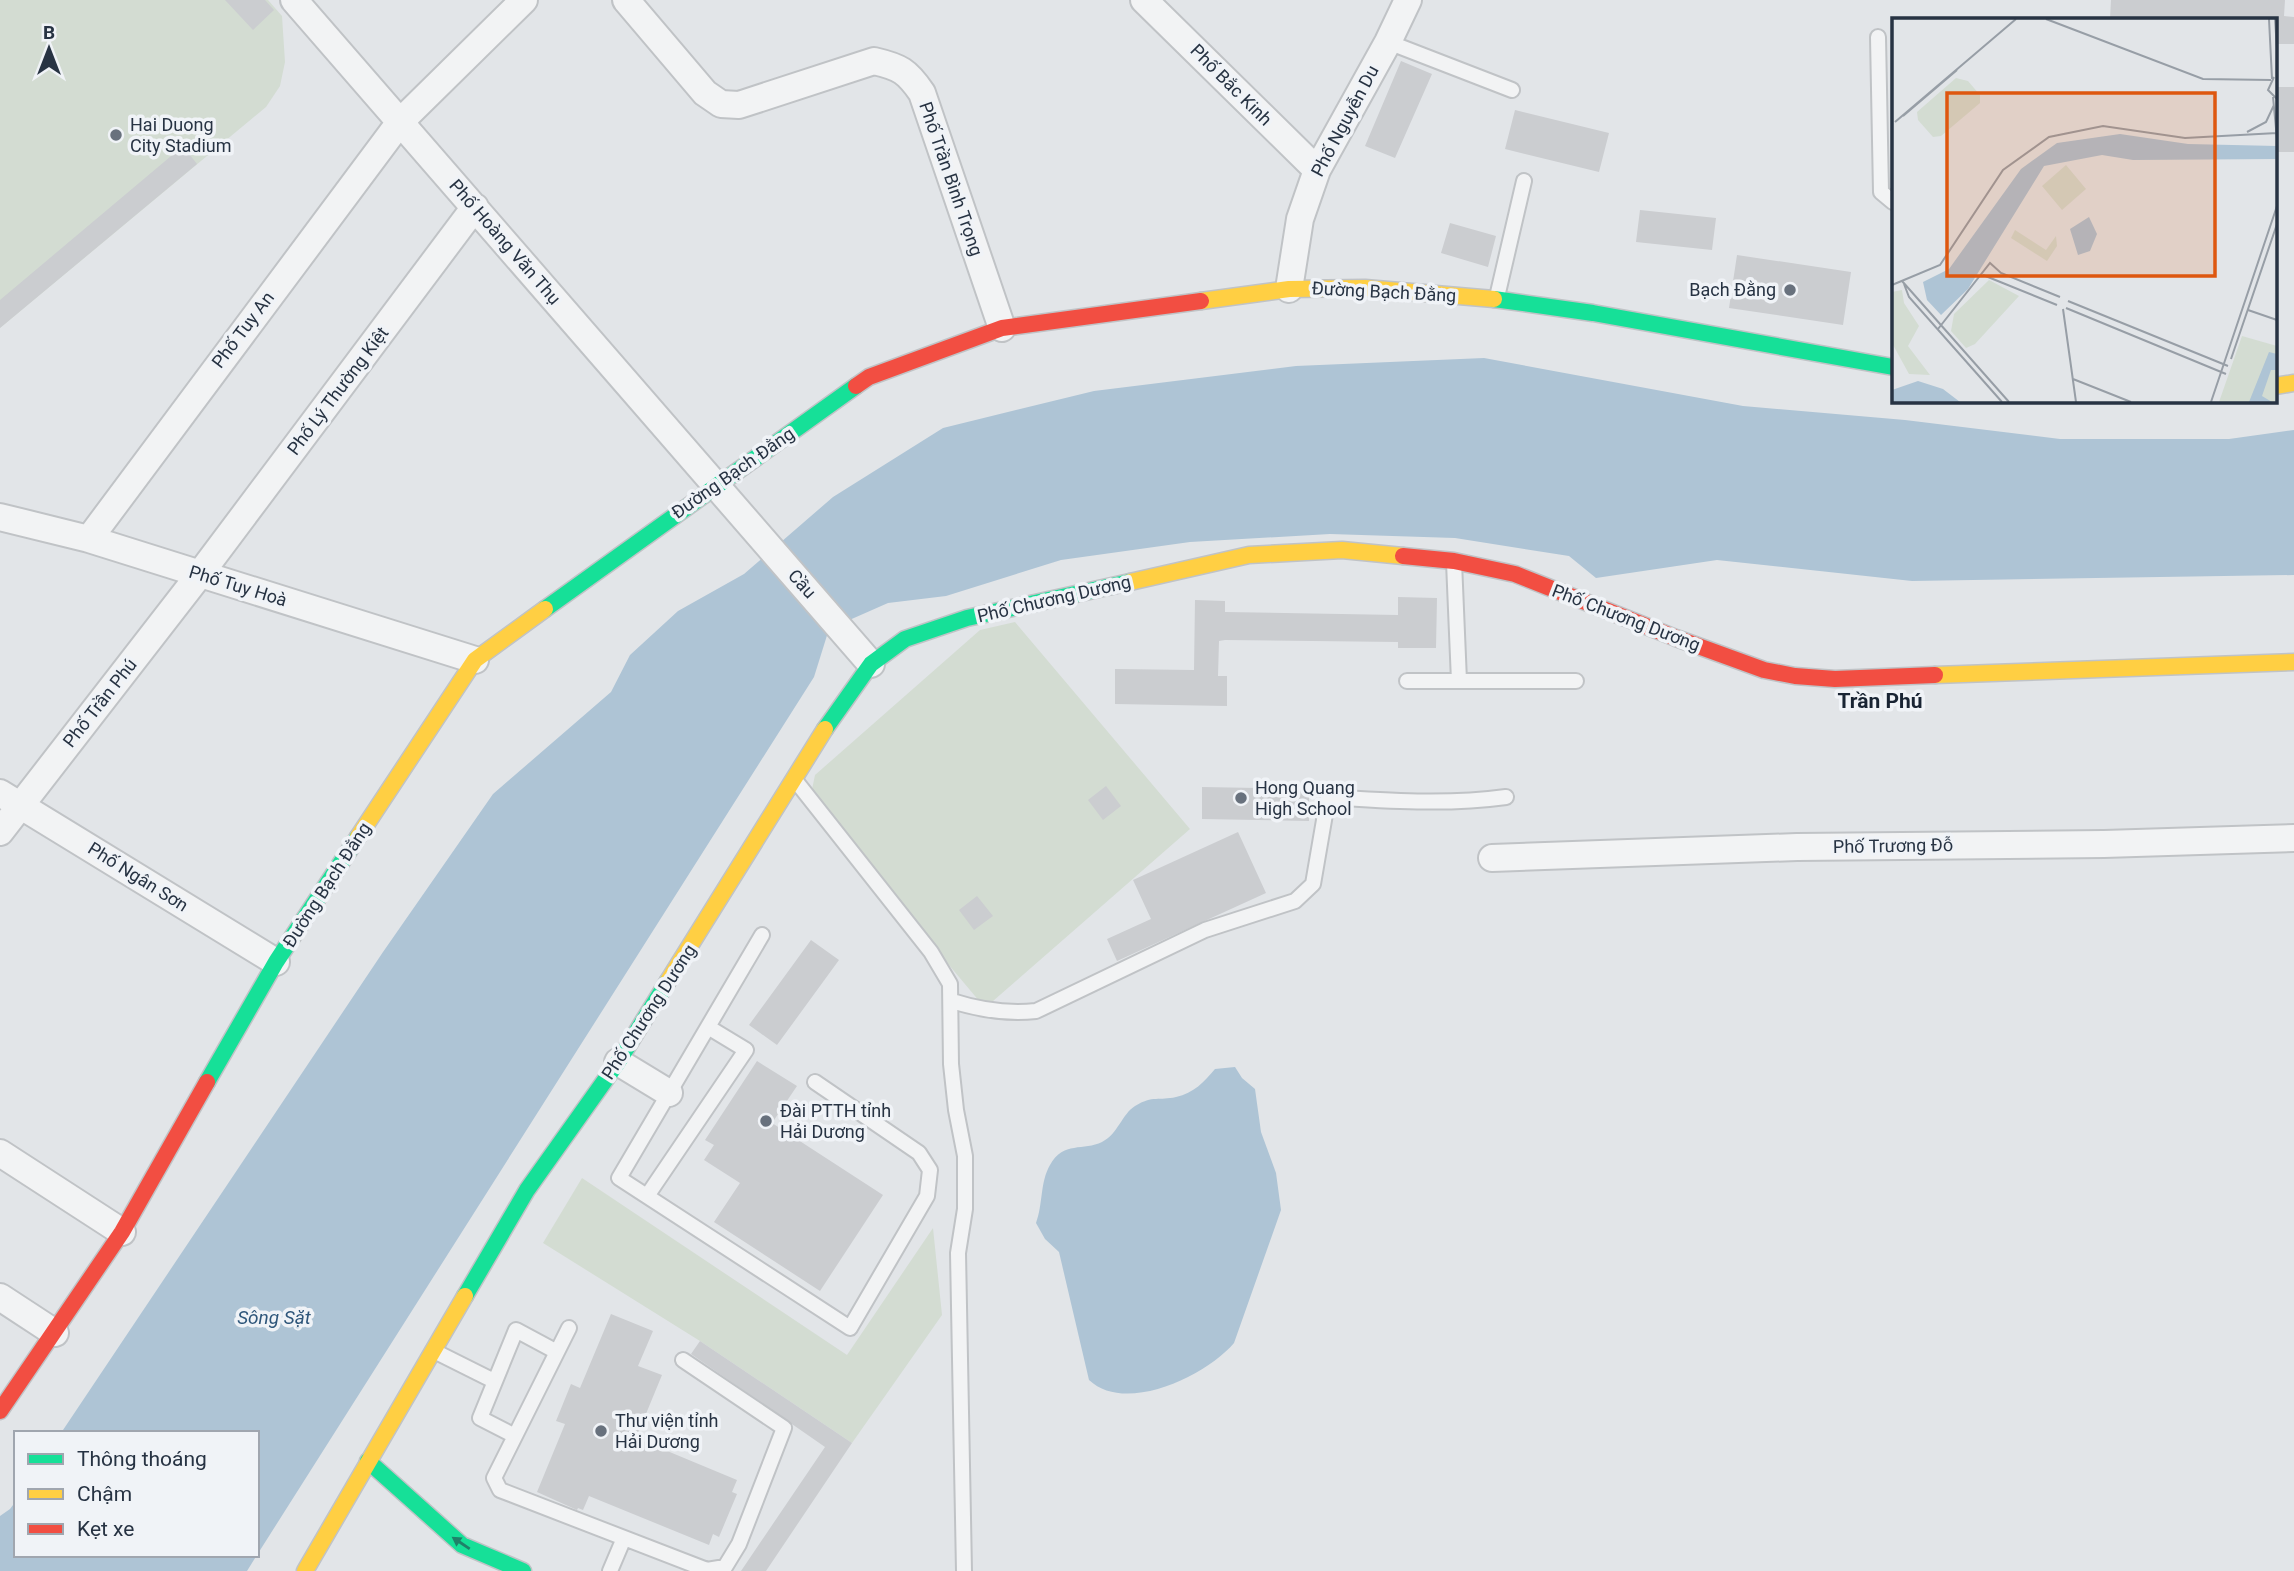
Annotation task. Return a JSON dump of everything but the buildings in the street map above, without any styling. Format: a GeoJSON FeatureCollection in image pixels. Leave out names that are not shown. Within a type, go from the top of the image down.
{"type":"FeatureCollection","features":[{"type":"Feature","properties":{"kind":"street","name":"Phố Hoàng Văn Thụ"},"geometry":{"type":"LineString","coordinates":[[294,0],[749,525]]}},
{"type":"Feature","properties":{"kind":"street","name":"Phố Tuy An"},"geometry":{"type":"LineString","coordinates":[[89,539],[400,122],[523,0]]}},
{"type":"Feature","properties":{"kind":"street","name":"Phố Trần Bình Trọng"},"geometry":{"type":"LineString","coordinates":[[626,0],[705,93],[720,104],[739,105],[874,61],[895,66],[911,76],[922,93],[1002,328]]}},
{"type":"Feature","properties":{"kind":"street","name":"Phố Bắc Kinh"},"geometry":{"type":"LineString","coordinates":[[1144,0],[1317,170]]}},
{"type":"Feature","properties":{"kind":"street","name":"Phố Nguyễn Du"},"geometry":{"type":"LineString","coordinates":[[1289,289],[1300,219],[1317,170],[1388,42],[1408,0]]}},
{"type":"Feature","properties":{"kind":"street","name":"Phố Lý Thường Kiệt"},"geometry":{"type":"LineString","coordinates":[[200,575],[475,207]]}},
{"type":"Feature","properties":{"kind":"street","name":"Đường Bạch Đằng"},"geometry":{"type":"LineString","coordinates":[[0,1411],[122,1232],[276,962],[475,660],[869,377],[1002,328],[1289,289],[1333,287],[1496,299],[1892,367]]}},
{"type":"Feature","properties":{"kind":"street"},"geometry":{"type":"LineString","coordinates":[[2276,386],[2294,383]]}},
{"type":"Feature","properties":{"kind":"street","name":"Phố Tuy Hoà"},"geometry":{"type":"LineString","coordinates":[[0,517],[89,539],[475,660]]}},
{"type":"Feature","properties":{"kind":"street","name":"Cầu"},"geometry":{"type":"LineString","coordinates":[[749,525],[871,664]]}},
{"type":"Feature","properties":{"kind":"street","name":"Phố Chương Dương"},"geometry":{"type":"LineString","coordinates":[[312,1570],[368,1461],[527,1190],[618,1062],[793,778],[871,664],[905,639],[967,618],[1249,555],[1342,550],[1454,561],[1515,574],[1676,639],[1764,670],[1795,676],[1848,678],[2294,662]]}},
{"type":"Feature","properties":{"kind":"street","name":"Phố Trần Phú"},"geometry":{"type":"LineString","coordinates":[[0,832],[10,799],[200,575]]}},
{"type":"Feature","properties":{"kind":"street","name":"Phố Ngân Sơn"},"geometry":{"type":"LineString","coordinates":[[10,799],[276,962]]}},
{"type":"Feature","properties":{"kind":"street","name":"Phố Trương Đỗ"},"geometry":{"type":"LineString","coordinates":[[1492,858],[1797,847],[2104,844],[2294,838]]}},
{"type":"Feature","properties":{"kind":"street"},"geometry":{"type":"LineString","coordinates":[[618,1062],[669,1093]]}},
{"type":"Feature","properties":{"kind":"street"},"geometry":{"type":"LineString","coordinates":[[0,1153],[122,1232]]}},
{"type":"Feature","properties":{"kind":"street"},"geometry":{"type":"LineString","coordinates":[[0,1297],[55,1333]]}},
{"type":"Feature","properties":{"kind":"street"},"geometry":{"type":"LineString","coordinates":[[368,1461],[462,1545],[523,1571]]}},
{"type":"Feature","properties":{"kind":"lane"},"geometry":{"type":"LineString","coordinates":[[1878,37],[1881,192],[1892,201]]}},
{"type":"Feature","properties":{"kind":"lane"},"geometry":{"type":"LineString","coordinates":[[1388,42],[1512,90]]}},
{"type":"Feature","properties":{"kind":"lane"},"geometry":{"type":"LineString","coordinates":[[1496,299],[1524,181]]}},
{"type":"Feature","properties":{"kind":"lane"},"geometry":{"type":"LineString","coordinates":[[1454,561],[1459,681]]}},
{"type":"Feature","properties":{"kind":"lane"},"geometry":{"type":"LineString","coordinates":[[1407,681],[1576,681]]}},
{"type":"Feature","properties":{"kind":"lane"},"geometry":{"type":"LineString","coordinates":[[793,778],[931,952],[950,984],[951,1064],[965,1156],[965,1209],[958,1253],[964,1571]]}},
{"type":"Feature","properties":{"kind":"lane"},"geometry":{"type":"LineString","coordinates":[[952,1001],[1011,1013],[1036,1011],[1205,930],[1295,901],[1312,884],[1328,797],[1391,801],[1484,800],[1506,797]]}},
{"type":"Feature","properties":{"kind":"lane"},"geometry":{"type":"LineString","coordinates":[[762,935],[619,1178],[850,1328],[927,1196],[930,1170],[919,1153],[815,1082]]}},
{"type":"Feature","properties":{"kind":"lane"},"geometry":{"type":"LineString","coordinates":[[647,1196],[746,1049],[708,1027]]}},
{"type":"Feature","properties":{"kind":"lane"},"geometry":{"type":"LineString","coordinates":[[569,1328],[494,1478],[500,1490],[707,1570],[725,1567],[739,1544],[784,1428],[683,1360]]}},
{"type":"Feature","properties":{"kind":"lane"},"geometry":{"type":"LineString","coordinates":[[515,1436],[480,1418],[516,1330],[557,1352]]}},
{"type":"Feature","properties":{"kind":"lane"},"geometry":{"type":"LineString","coordinates":[[433,1351],[495,1381]]}},
{"type":"Feature","properties":{"kind":"lane"},"geometry":{"type":"LineString","coordinates":[[610,1571],[624,1538]]}},
{"type":"Feature","properties":{"kind":"shaded area","name":"Hai Duong City Stadium"},"geometry":{"type":"Polygon","coordinates":[[[0,0],[268,0],[282,16],[285,62],[280,86],[266,107],[0,328],[0,0]]]}},
{"type":"Feature","properties":{"kind":"shaded area"},"geometry":{"type":"Polygon","coordinates":[[[1015,622],[1190,829],[985,1008],[810,799],[815,775],[980,630],[1015,622]]]}},
{"type":"Feature","properties":{"kind":"shaded area"},"geometry":{"type":"Polygon","coordinates":[[[582,1178],[847,1355],[933,1228],[942,1315],[852,1443],[700,1341],[543,1243],[582,1178]]]}},
{"type":"Feature","properties":{"kind":"water","name":"Sông Sặt"},"geometry":{"type":"Polygon","coordinates":[[[1484,358],[1743,406],[1905,420],[2060,439],[2229,439],[2294,430],[2294,575],[1912,581],[1717,560],[1596,578],[1569,556],[1455,538],[1330,534],[1190,542],[1061,560],[946,596],[888,603],[829,629],[814,677],[259,1552],[259,1431],[62,1431],[383,952],[493,794],[611,692],[630,655],[678,611],[744,574],[833,497],[943,428],[1094,391],[1296,366],[1484,358]]]}},
{"type":"Feature","properties":{"kind":"water"},"geometry":{"type":"Polygon","coordinates":[[[1235,1067],[1242,1078],[1255,1089],[1261,1132],[1276,1173],[1281,1210],[1234,1343],[1205,1367],[1165,1387],[1144,1392],[1105,1390],[1089,1380],[1059,1252],[1045,1239],[1036,1223],[1047,1172],[1055,1157],[1061,1153],[1102,1142],[1135,1106],[1151,1099],[1188,1093],[1215,1069],[1235,1067]]]}},
{"type":"Feature","properties":{"kind":"water"},"geometry":{"type":"Polygon","coordinates":[[[14,1504],[14,1557],[256,1557],[247,1571],[0,1571],[0,1516],[14,1504]]]}},
{"type":"Feature","properties":{"kind":"traffic: fast"},"geometry":{"type":"LineString","coordinates":[[1494,299],[1593,313],[1892,367]]}},
{"type":"Feature","properties":{"kind":"traffic: fast"},"geometry":{"type":"LineString","coordinates":[[545,609],[856,386]]}},
{"type":"Feature","properties":{"kind":"traffic: fast"},"geometry":{"type":"LineString","coordinates":[[825,729],[871,664],[905,639],[967,618],[1130,582]]}},
{"type":"Feature","properties":{"kind":"traffic: fast"},"geometry":{"type":"LineString","coordinates":[[207,1082],[276,962],[358,837]]}},
{"type":"Feature","properties":{"kind":"traffic: fast"},"geometry":{"type":"LineString","coordinates":[[465,1296],[527,1190],[618,1062],[668,981]]}},
{"type":"Feature","properties":{"kind":"traffic: fast"},"geometry":{"type":"LineString","coordinates":[[368,1461],[462,1545],[523,1571]]}},
{"type":"Feature","properties":{"kind":"traffic: slow"},"geometry":{"type":"LineString","coordinates":[[1201,301],[1289,289],[1365,288],[1494,299]]}},
{"type":"Feature","properties":{"kind":"traffic: slow"},"geometry":{"type":"LineString","coordinates":[[2276,386],[2294,383]]}},
{"type":"Feature","properties":{"kind":"traffic: slow"},"geometry":{"type":"LineString","coordinates":[[1130,582],[1249,555],[1342,550],[1403,556]]}},
{"type":"Feature","properties":{"kind":"traffic: slow"},"geometry":{"type":"LineString","coordinates":[[358,837],[475,660],[545,609]]}},
{"type":"Feature","properties":{"kind":"traffic: slow"},"geometry":{"type":"LineString","coordinates":[[1935,675],[2294,662]]}},
{"type":"Feature","properties":{"kind":"traffic: slow"},"geometry":{"type":"LineString","coordinates":[[668,981],[825,729]]}},
{"type":"Feature","properties":{"kind":"traffic: slow"},"geometry":{"type":"LineString","coordinates":[[305,1571],[465,1296]]}},
{"type":"Feature","properties":{"kind":"traffic: jam"},"geometry":{"type":"LineString","coordinates":[[856,386],[869,377],[1002,328],[1201,301]]}},
{"type":"Feature","properties":{"kind":"traffic: jam"},"geometry":{"type":"LineString","coordinates":[[1403,556],[1454,561],[1515,574],[1764,670],[1835,679],[1935,675]]}},
{"type":"Feature","properties":{"kind":"traffic: jam"},"geometry":{"type":"LineString","coordinates":[[0,1411],[122,1232],[207,1082]]}},
{"type":"Feature","properties":{"kind":"place","name":"Hai Duong City Stadium"},"geometry":{"type":"Point","coordinates":[116,135]}},
{"type":"Feature","properties":{"kind":"place","name":"Bạch Đằng"},"geometry":{"type":"Point","coordinates":[1790,290]}},
{"type":"Feature","properties":{"kind":"place","name":"Hong Quang High School"},"geometry":{"type":"Point","coordinates":[1241,798]}},
{"type":"Feature","properties":{"kind":"place","name":"Đài PTTH tỉnh Hải Dương"},"geometry":{"type":"Point","coordinates":[766,1121]}},
{"type":"Feature","properties":{"kind":"place","name":"Thư viện tỉnh Hải Dương"},"geometry":{"type":"Point","coordinates":[601,1431]}},
{"type":"Feature","properties":{"kind":"district","name":"Trần Phú"},"geometry":{"type":"Point","coordinates":[1880,701]}}]}
